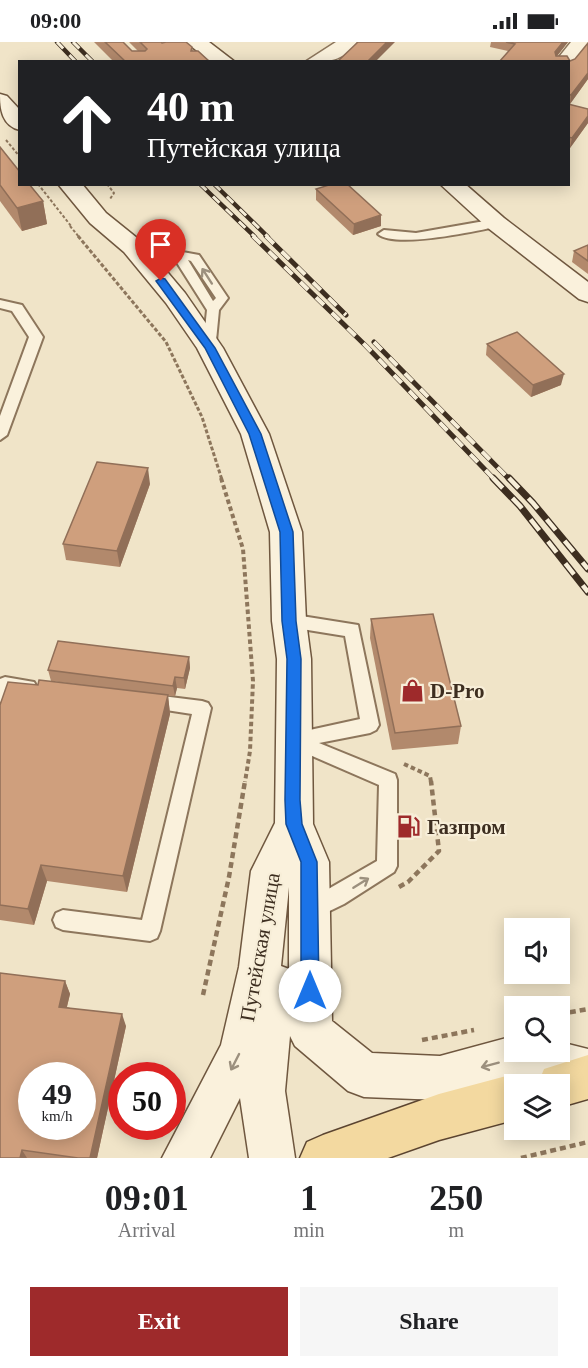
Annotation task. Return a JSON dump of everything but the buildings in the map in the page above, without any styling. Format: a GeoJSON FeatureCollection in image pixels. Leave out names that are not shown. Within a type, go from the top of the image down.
{"type":"FeatureCollection","features":[{"type":"Feature","properties":{"kind":"main road"},"geometry":{"type":"LineString","coordinates":[[319,60],[335,53],[347,42]]}},
{"type":"Feature","properties":{"kind":"main road"},"geometry":{"type":"LineString","coordinates":[[566,60],[580,42]]}},
{"type":"Feature","properties":{"kind":"main road"},"geometry":{"type":"LineString","coordinates":[[0,100],[18,122]]}},
{"type":"Feature","properties":{"kind":"main road","name":"Путейская улица"},"geometry":{"type":"LineString","coordinates":[[71,186],[98,218],[133,247],[176,298],[210,348],[255,434],[286,532],[289,621],[294,659],[294,824],[271,871],[260,967],[241,1051],[185,1158]]}},
{"type":"Feature","properties":{"kind":"main road"},"geometry":{"type":"LineString","coordinates":[[453,186],[496,224],[588,294]]}},
{"type":"Feature","properties":{"kind":"main road"},"geometry":{"type":"LineString","coordinates":[[294,824],[309,862],[310,1031],[364,1075],[440,1078],[524,1056],[588,1071]]}},
{"type":"Feature","properties":{"kind":"main road"},"geometry":{"type":"LineString","coordinates":[[272,1158],[262,1091],[294,824]]}},
{"type":"Feature","properties":{"kind":"main road"},"geometry":{"type":"LineString","coordinates":[[570,1082],[588,1077]]}},
{"type":"Feature","properties":{"kind":"main road"},"geometry":{"type":"LineString","coordinates":[[323,1158],[439,1117],[504,1100]]}},
{"type":"Feature","properties":{"kind":"lane"},"geometry":{"type":"LineString","coordinates":[[384,234],[416,237],[496,224]]}},
{"type":"Feature","properties":{"kind":"lane"},"geometry":{"type":"LineString","coordinates":[[133,247],[178,255],[213,310],[210,348]]}},
{"type":"Feature","properties":{"kind":"lane"},"geometry":{"type":"LineString","coordinates":[[0,305],[16,308],[36,337],[0,435]]}},
{"type":"Feature","properties":{"kind":"lane"},"geometry":{"type":"LineString","coordinates":[[289,621],[352,630],[370,725],[293,740]]}},
{"type":"Feature","properties":{"kind":"lane"},"geometry":{"type":"LineString","coordinates":[[0,695],[4,684],[51,690]]}},
{"type":"Feature","properties":{"kind":"lane"},"geometry":{"type":"LineString","coordinates":[[63,920],[150,931],[202,708],[132,700]]}},
{"type":"Feature","properties":{"kind":"lane"},"geometry":{"type":"LineString","coordinates":[[293,740],[388,780],[387,866],[310,911]]}},
{"type":"Feature","properties":{"kind":"path"},"geometry":{"type":"LineString","coordinates":[[0,133],[18,155]]}},
{"type":"Feature","properties":{"kind":"path"},"geometry":{"type":"LineString","coordinates":[[109,186],[114,193],[110,200]]}},
{"type":"Feature","properties":{"kind":"path"},"geometry":{"type":"LineString","coordinates":[[70,226],[166,342],[202,417],[243,549],[253,681],[250,751],[229,877],[203,995]]}},
{"type":"Feature","properties":{"kind":"path"},"geometry":{"type":"LineString","coordinates":[[389,893],[408,882],[438,851],[430,776],[400,762]]}},
{"type":"Feature","properties":{"kind":"path"},"geometry":{"type":"LineString","coordinates":[[570,1012],[588,1009]]}},
{"type":"Feature","properties":{"kind":"path"},"geometry":{"type":"LineString","coordinates":[[414,1041],[481,1029]]}},
{"type":"Feature","properties":{"kind":"path"},"geometry":{"type":"LineString","coordinates":[[521,1158],[588,1143]]}},
{"type":"Feature","properties":{"kind":"railway"},"geometry":{"type":"LineString","coordinates":[[57,42],[74,60]]}},
{"type":"Feature","properties":{"kind":"railway"},"geometry":{"type":"LineString","coordinates":[[73,42],[91,60]]}},
{"type":"Feature","properties":{"kind":"railway"},"geometry":{"type":"LineString","coordinates":[[202,186],[255,237]]}},
{"type":"Feature","properties":{"kind":"railway"},"geometry":{"type":"LineString","coordinates":[[216,186],[268,237]]}},
{"type":"Feature","properties":{"kind":"railway"},"geometry":{"type":"LineString","coordinates":[[253,236],[366,346],[495,480]]}},
{"type":"Feature","properties":{"kind":"railway"},"geometry":{"type":"LineString","coordinates":[[266,236],[346,315]]}},
{"type":"Feature","properties":{"kind":"railway"},"geometry":{"type":"LineString","coordinates":[[374,342],[510,480]]}},
{"type":"Feature","properties":{"kind":"railway"},"geometry":{"type":"LineString","coordinates":[[493,478],[520,506],[588,592]]}},
{"type":"Feature","properties":{"kind":"railway"},"geometry":{"type":"LineString","coordinates":[[509,478],[588,569]]}},
{"type":"Feature","properties":{"kind":"place","name":"D-Pro"},"geometry":{"type":"Point","coordinates":[412,691]}},
{"type":"Feature","properties":{"kind":"place","name":"Газпром"},"geometry":{"type":"Point","coordinates":[409,827]}},
{"type":"Feature","properties":{"kind":"route"},"geometry":{"type":"LineString","coordinates":[[161,281],[176,298],[210,348],[255,434],[286,532],[289,621],[294,659],[292,800],[294,824],[309,862],[310,991]]}}]}
